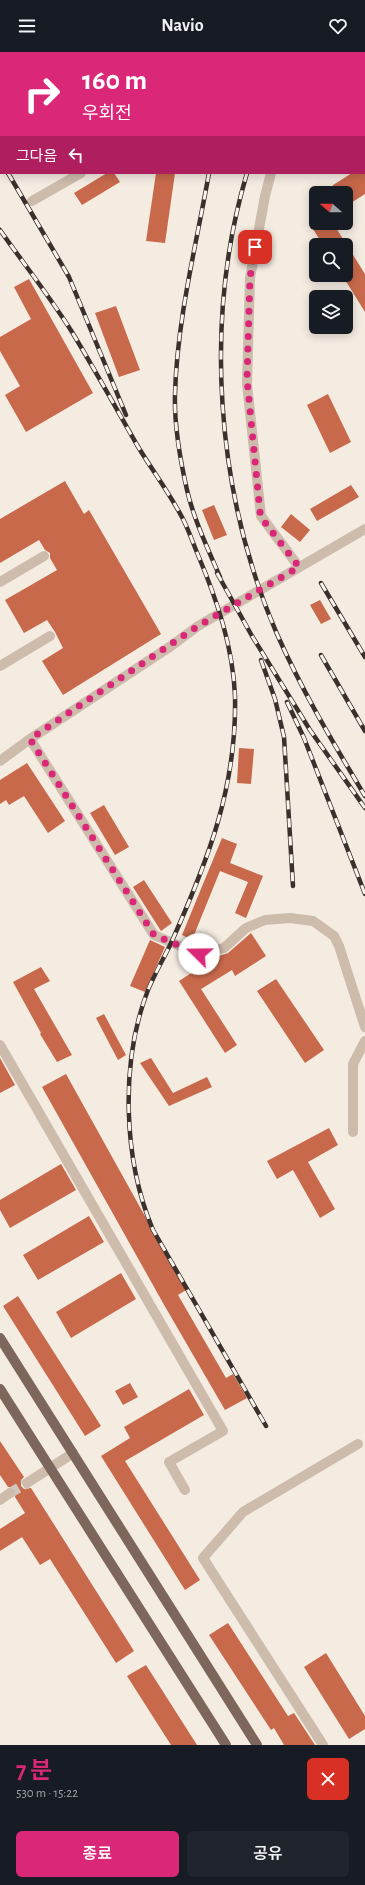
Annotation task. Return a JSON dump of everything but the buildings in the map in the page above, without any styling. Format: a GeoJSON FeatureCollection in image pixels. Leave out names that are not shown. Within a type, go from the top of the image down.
{"type":"FeatureCollection","features":[{"type":"Feature","properties":{"kind":"main road"},"geometry":{"type":"LineString","coordinates":[[0,1338],[257,1745]]}},
{"type":"Feature","properties":{"kind":"main road"},"geometry":{"type":"LineString","coordinates":[[0,1389],[51,1467],[226,1745]]}},
{"type":"Feature","properties":{"kind":"street"},"geometry":{"type":"LineString","coordinates":[[32,201],[79,174]]}},
{"type":"Feature","properties":{"kind":"street"},"geometry":{"type":"LineString","coordinates":[[271,174],[265,196],[250,278],[247,384],[261,516],[299,567]]}},
{"type":"Feature","properties":{"kind":"street"},"geometry":{"type":"LineString","coordinates":[[0,761],[30,739],[198,626],[365,529]]}},
{"type":"Feature","properties":{"kind":"street"},"geometry":{"type":"LineString","coordinates":[[0,582],[44,556]]}},
{"type":"Feature","properties":{"kind":"street"},"geometry":{"type":"LineString","coordinates":[[0,666],[50,636]]}},
{"type":"Feature","properties":{"kind":"street"},"geometry":{"type":"LineString","coordinates":[[30,739],[154,935],[199,954],[224,948],[246,928],[265,920],[290,918],[312,921],[334,936],[365,1027]]}},
{"type":"Feature","properties":{"kind":"street"},"geometry":{"type":"LineString","coordinates":[[353,1132],[353,1064],[365,1041]]}},
{"type":"Feature","properties":{"kind":"street"},"geometry":{"type":"LineString","coordinates":[[0,1045],[223,1431],[169,1462],[185,1490]]}},
{"type":"Feature","properties":{"kind":"street"},"geometry":{"type":"LineString","coordinates":[[323,1745],[203,1558],[243,1512],[358,1444]]}},
{"type":"Feature","properties":{"kind":"street"},"geometry":{"type":"LineString","coordinates":[[27,1483],[73,1453]]}},
{"type":"Feature","properties":{"kind":"street"},"geometry":{"type":"LineString","coordinates":[[0,1500],[10,1493]]}},
{"type":"Feature","properties":{"kind":"tunnel"},"geometry":{"type":"LineString","coordinates":[[10,1493],[27,1483]]}},
{"type":"Feature","properties":{"kind":"railway"},"geometry":{"type":"LineString","coordinates":[[9,174],[69,277],[126,415]]}},
{"type":"Feature","properties":{"kind":"railway"},"geometry":{"type":"LineString","coordinates":[[209,174],[183,311],[179,339],[175,406],[180,454],[190,501],[193,512],[220,577]]}},
{"type":"Feature","properties":{"kind":"railway"},"geometry":{"type":"LineString","coordinates":[[247,174],[233,230],[225,288],[221,347],[223,406],[229,465],[240,523],[256,580],[277,634],[308,697],[365,796]]}},
{"type":"Feature","properties":{"kind":"railway"},"geometry":{"type":"LineString","coordinates":[[0,230],[64,319],[137,445],[178,510],[212,589],[223,624],[234,678],[234,729],[231,761],[218,822],[208,852],[172,941],[148,990],[139,1018],[129,1079],[129,1110],[131,1142],[136,1173],[143,1202],[153,1230],[266,1426]]}},
{"type":"Feature","properties":{"kind":"railway"},"geometry":{"type":"LineString","coordinates":[[217,573],[252,636],[310,730],[365,808]]}},
{"type":"Feature","properties":{"kind":"railway"},"geometry":{"type":"LineString","coordinates":[[321,583],[365,657]]}},
{"type":"Feature","properties":{"kind":"railway"},"geometry":{"type":"LineString","coordinates":[[321,655],[365,731]]}},
{"type":"Feature","properties":{"kind":"railway"},"geometry":{"type":"LineString","coordinates":[[261,660],[275,699],[284,737],[293,886]]}},
{"type":"Feature","properties":{"kind":"railway"},"geometry":{"type":"LineString","coordinates":[[287,702],[304,738],[365,894]]}},
{"type":"Feature","properties":{"kind":"route"},"geometry":{"type":"LineString","coordinates":[[199,954],[154,935],[30,739],[171,646],[198,626],[299,567],[263,520],[260,512],[247,384],[250,278],[255,247]]}}]}
